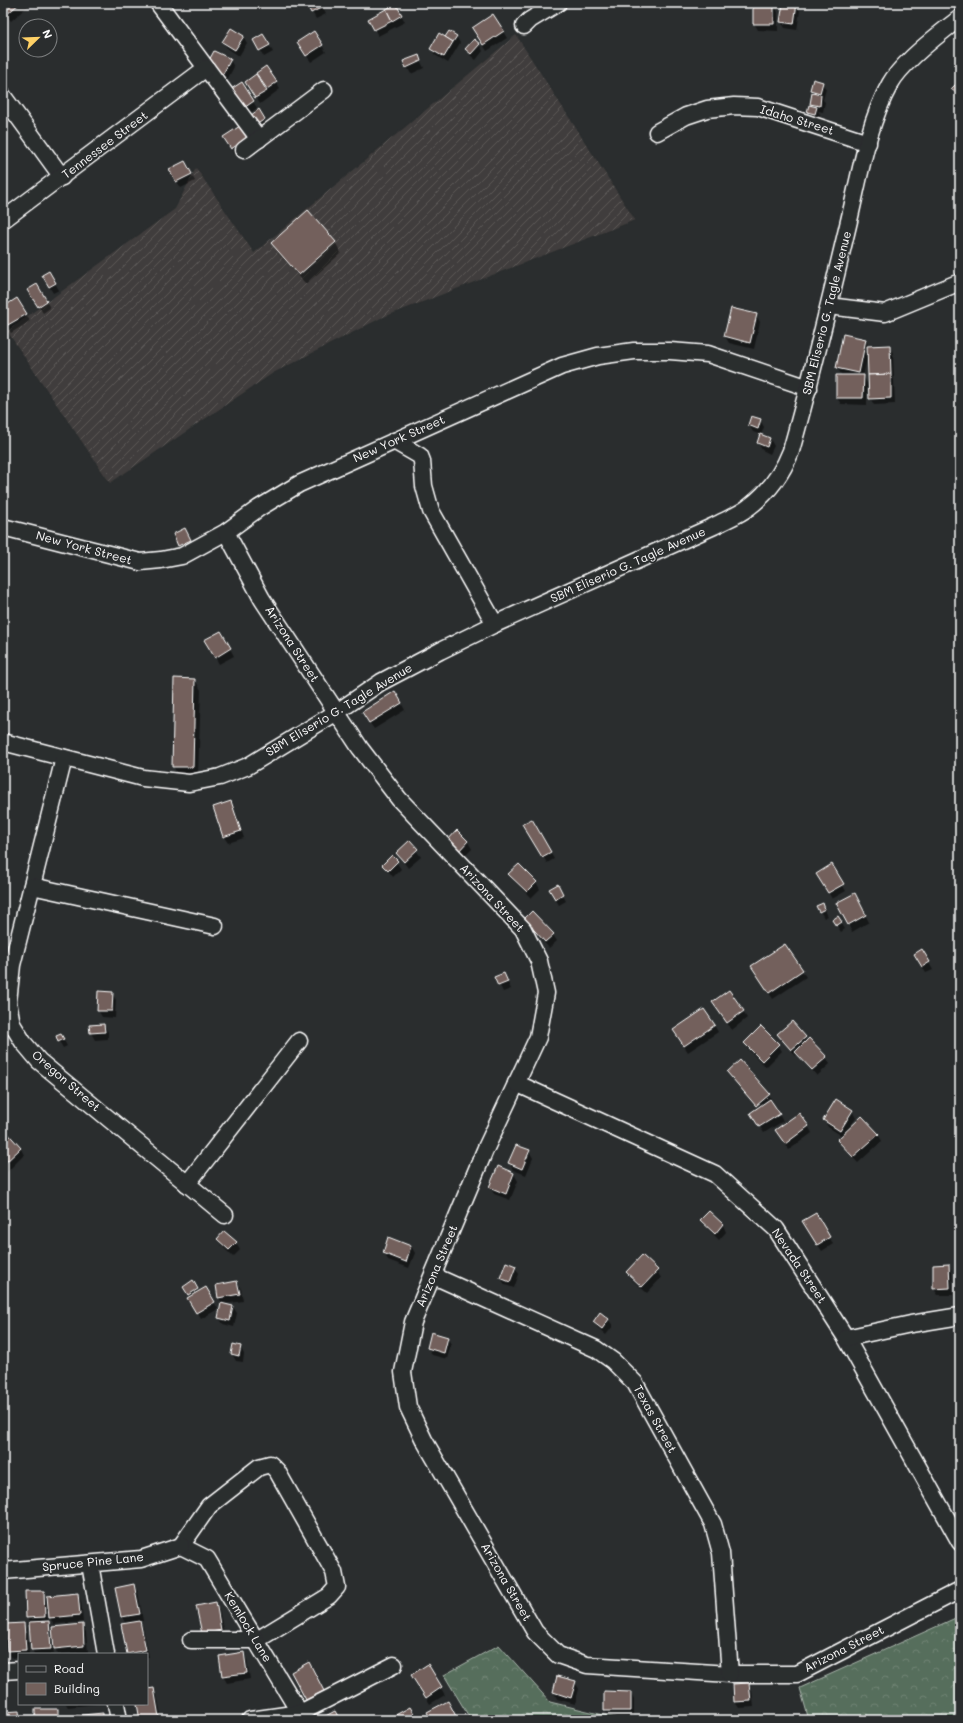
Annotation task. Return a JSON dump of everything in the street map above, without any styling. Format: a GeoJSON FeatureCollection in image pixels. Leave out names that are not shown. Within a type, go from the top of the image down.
{"type":"FeatureCollection","features":[{"type":"Feature","properties":{"kind":"street"},"geometry":{"type":"LineString","coordinates":[[158,3],[259,139]]}},
{"type":"Feature","properties":{"kind":"street"},"geometry":{"type":"LineString","coordinates":[[524,26],[530,20],[558,3]]}},
{"type":"Feature","properties":{"kind":"street","name":"SBM Eliserio G. Tagle Avenue"},"geometry":{"type":"LineString","coordinates":[[3,742],[143,778],[189,783],[220,777],[248,766],[337,712],[381,682],[495,624],[714,526],[748,508],[771,487],[785,466],[791,451],[809,388],[868,142],[879,105],[890,83],[903,66],[958,22]]}},
{"type":"Feature","properties":{"kind":"street","name":"Tennessee Street"},"geometry":{"type":"LineString","coordinates":[[3,220],[206,68]]}},
{"type":"Feature","properties":{"kind":"street"},"geometry":{"type":"LineString","coordinates":[[244,150],[324,90]]}},
{"type":"Feature","properties":{"kind":"street"},"geometry":{"type":"LineString","coordinates":[[3,96],[62,177]]}},
{"type":"Feature","properties":{"kind":"street","name":"Idaho Street"},"geometry":{"type":"LineString","coordinates":[[657,132],[686,116],[707,109],[734,106],[758,107],[868,142]]}},
{"type":"Feature","properties":{"kind":"street"},"geometry":{"type":"LineString","coordinates":[[829,306],[885,313],[960,282]]}},
{"type":"Feature","properties":{"kind":"street","name":"New York Street"},"geometry":{"type":"LineString","coordinates":[[3,527],[140,562],[182,556],[226,532],[259,508],[299,484],[562,366],[598,356],[634,351],[670,351],[708,354],[809,388]]}},
{"type":"Feature","properties":{"kind":"street"},"geometry":{"type":"LineString","coordinates":[[394,441],[420,456],[424,486],[431,511],[495,624]]}},
{"type":"Feature","properties":{"kind":"street","name":"Arizona Street"},"geometry":{"type":"LineString","coordinates":[[226,532],[262,599],[360,748],[399,799],[523,929],[539,961],[546,993],[538,1037],[485,1150],[434,1276],[413,1322],[403,1372],[408,1407],[428,1447],[535,1632],[558,1655],[588,1665],[730,1674],[797,1674],[960,1590]]}},
{"type":"Feature","properties":{"kind":"street","name":"Oregon Street"},"geometry":{"type":"LineString","coordinates":[[64,758],[32,886],[7,964],[8,1002],[12,1024],[22,1042],[39,1061],[225,1215]]}},
{"type":"Feature","properties":{"kind":"street"},"geometry":{"type":"LineString","coordinates":[[32,886],[215,926]]}},
{"type":"Feature","properties":{"kind":"street"},"geometry":{"type":"LineString","coordinates":[[187,1184],[299,1041]]}},
{"type":"Feature","properties":{"kind":"street","name":"Nevada Street"},"geometry":{"type":"LineString","coordinates":[[516,1083],[714,1174],[776,1229],[846,1338],[960,1542]]}},
{"type":"Feature","properties":{"kind":"street","name":"Texas Street"},"geometry":{"type":"LineString","coordinates":[[434,1276],[596,1349],[613,1361],[635,1382],[713,1524],[721,1553],[730,1674]]}},
{"type":"Feature","properties":{"kind":"street"},"geometry":{"type":"LineString","coordinates":[[846,1338],[911,1324],[960,1316]]}},
{"type":"Feature","properties":{"kind":"street"},"geometry":{"type":"LineString","coordinates":[[181,1546],[209,1506],[259,1467],[270,1464],[277,1471],[334,1572],[337,1587],[329,1596],[257,1640],[191,1640]]}},
{"type":"Feature","properties":{"kind":"street","name":"Spruce Pine Lane"},"geometry":{"type":"LineString","coordinates":[[3,1571],[141,1559],[181,1546]]}},
{"type":"Feature","properties":{"kind":"street","name":"Kemlock Lane"},"geometry":{"type":"LineString","coordinates":[[181,1546],[207,1559],[302,1716]]}},
{"type":"Feature","properties":{"kind":"street"},"geometry":{"type":"LineString","coordinates":[[90,1564],[106,1653]]}},
{"type":"Feature","properties":{"kind":"street"},"geometry":{"type":"LineString","coordinates":[[250,1720],[302,1716],[394,1665]]}},
{"type":"Feature","properties":{"kind":"street"},"geometry":{"type":"LineString","coordinates":[[3,1670],[18,1670]]}},
{"type":"Feature","properties":{"kind":"street"},"geometry":{"type":"LineString","coordinates":[[116,1705],[119,1720]]}},
{"type":"Feature","properties":{"kind":"shaded area"},"geometry":{"type":"Polygon","coordinates":[[[516,35],[635,220],[381,318],[273,373],[110,483],[7,331],[175,209],[196,168],[254,253],[516,35]]]}},
{"type":"Feature","properties":{"kind":"green space"},"geometry":{"type":"Polygon","coordinates":[[[960,1616],[960,1720],[809,1720],[800,1688],[960,1616]]]}},
{"type":"Feature","properties":{"kind":"green space"},"geometry":{"type":"Polygon","coordinates":[[[499,1645],[550,1702],[624,1720],[471,1720],[444,1675],[499,1645]]]}},
{"type":"Feature","properties":{"kind":"building"},"geometry":{"type":"Polygon","coordinates":[[[3,3],[20,3],[6,15],[3,11],[3,3]]]}},
{"type":"Feature","properties":{"kind":"building"},"geometry":{"type":"Polygon","coordinates":[[[306,3],[321,3],[323,7],[311,13],[306,3]]]}},
{"type":"Feature","properties":{"kind":"building"},"geometry":{"type":"Polygon","coordinates":[[[753,3],[774,4],[774,24],[753,24],[753,3]]]}},
{"type":"Feature","properties":{"kind":"building"},"geometry":{"type":"Polygon","coordinates":[[[783,3],[797,3],[794,24],[780,22],[783,3]]]}},
{"type":"Feature","properties":{"kind":"building"},"geometry":{"type":"Polygon","coordinates":[[[396,4],[402,15],[392,21],[386,9],[396,4]]]}},
{"type":"Feature","properties":{"kind":"building"},"geometry":{"type":"Polygon","coordinates":[[[386,9],[392,21],[374,30],[368,19],[386,9]]]}},
{"type":"Feature","properties":{"kind":"building"},"geometry":{"type":"Polygon","coordinates":[[[493,14],[504,31],[483,45],[472,28],[493,14]]]}},
{"type":"Feature","properties":{"kind":"building"},"geometry":{"type":"Polygon","coordinates":[[[231,28],[244,36],[235,50],[222,42],[231,28]]]}},
{"type":"Feature","properties":{"kind":"building"},"geometry":{"type":"Polygon","coordinates":[[[314,31],[323,45],[306,56],[297,42],[314,31]]]}},
{"type":"Feature","properties":{"kind":"building"},"geometry":{"type":"Polygon","coordinates":[[[449,31],[457,36],[453,42],[445,37],[449,31]]]}},
{"type":"Feature","properties":{"kind":"building"},"geometry":{"type":"Polygon","coordinates":[[[439,33],[453,42],[444,57],[430,49],[439,33]]]}},
{"type":"Feature","properties":{"kind":"building"},"geometry":{"type":"Polygon","coordinates":[[[263,34],[270,45],[259,51],[253,40],[263,34]]]}},
{"type":"Feature","properties":{"kind":"building"},"geometry":{"type":"Polygon","coordinates":[[[474,39],[480,44],[471,54],[465,49],[474,39]]]}},
{"type":"Feature","properties":{"kind":"building"},"geometry":{"type":"Polygon","coordinates":[[[214,51],[231,59],[223,74],[206,66],[214,51]]]}},
{"type":"Feature","properties":{"kind":"building"},"geometry":{"type":"Polygon","coordinates":[[[419,55],[421,61],[406,68],[403,61],[419,55]]]}},
{"type":"Feature","properties":{"kind":"building"},"geometry":{"type":"Polygon","coordinates":[[[266,66],[277,82],[267,89],[256,73],[266,66]]]}},
{"type":"Feature","properties":{"kind":"building"},"geometry":{"type":"Polygon","coordinates":[[[256,74],[267,91],[255,98],[245,82],[256,74]]]}},
{"type":"Feature","properties":{"kind":"building"},"geometry":{"type":"Polygon","coordinates":[[[813,79],[823,82],[820,93],[810,90],[813,79]]]}},
{"type":"Feature","properties":{"kind":"building"},"geometry":{"type":"Polygon","coordinates":[[[960,80],[960,96],[951,89],[960,80]]]}},
{"type":"Feature","properties":{"kind":"building"},"geometry":{"type":"Polygon","coordinates":[[[242,82],[254,101],[241,110],[228,91],[242,82]]]}},
{"type":"Feature","properties":{"kind":"building"},"geometry":{"type":"Polygon","coordinates":[[[812,93],[821,95],[820,106],[810,104],[812,93]]]}},
{"type":"Feature","properties":{"kind":"building"},"geometry":{"type":"Polygon","coordinates":[[[809,105],[817,107],[815,114],[807,112],[809,105]]]}},
{"type":"Feature","properties":{"kind":"building"},"geometry":{"type":"Polygon","coordinates":[[[259,109],[265,119],[256,125],[250,116],[259,109]]]}},
{"type":"Feature","properties":{"kind":"building"},"geometry":{"type":"Polygon","coordinates":[[[240,126],[248,138],[231,149],[223,137],[240,126]]]}},
{"type":"Feature","properties":{"kind":"building"},"geometry":{"type":"Polygon","coordinates":[[[185,161],[192,174],[176,182],[169,169],[185,161]]]}},
{"type":"Feature","properties":{"kind":"building"},"geometry":{"type":"Polygon","coordinates":[[[308,210],[336,242],[299,275],[271,243],[308,210]]]}},
{"type":"Feature","properties":{"kind":"building"},"geometry":{"type":"Polygon","coordinates":[[[49,271],[56,283],[49,287],[42,275],[49,271]]]}},
{"type":"Feature","properties":{"kind":"building"},"geometry":{"type":"Polygon","coordinates":[[[37,284],[47,301],[38,307],[27,290],[37,284]]]}},
{"type":"Feature","properties":{"kind":"building"},"geometry":{"type":"Polygon","coordinates":[[[17,298],[27,314],[6,326],[3,321],[3,307],[17,298]]]}},
{"type":"Feature","properties":{"kind":"building"},"geometry":{"type":"Polygon","coordinates":[[[731,308],[757,314],[750,343],[724,336],[731,308]]]}},
{"type":"Feature","properties":{"kind":"building"},"geometry":{"type":"Polygon","coordinates":[[[843,334],[866,339],[859,373],[836,368],[843,334]]]}},
{"type":"Feature","properties":{"kind":"building"},"geometry":{"type":"Polygon","coordinates":[[[890,345],[891,374],[868,375],[867,346],[890,345]]]}},
{"type":"Feature","properties":{"kind":"building"},"geometry":{"type":"Polygon","coordinates":[[[891,374],[891,398],[869,399],[868,375],[891,374]]]}},
{"type":"Feature","properties":{"kind":"building"},"geometry":{"type":"Polygon","coordinates":[[[836,375],[864,375],[863,398],[836,398],[836,375]]]}},
{"type":"Feature","properties":{"kind":"building"},"geometry":{"type":"Polygon","coordinates":[[[751,416],[761,419],[758,429],[748,425],[751,416]]]}},
{"type":"Feature","properties":{"kind":"building"},"geometry":{"type":"Polygon","coordinates":[[[760,434],[770,438],[767,447],[757,443],[760,434]]]}},
{"type":"Feature","properties":{"kind":"building"},"geometry":{"type":"Polygon","coordinates":[[[185,528],[191,540],[178,546],[173,534],[185,528]]]}},
{"type":"Feature","properties":{"kind":"building"},"geometry":{"type":"Polygon","coordinates":[[[221,631],[231,648],[215,658],[204,640],[221,631]]]}},
{"type":"Feature","properties":{"kind":"building"},"geometry":{"type":"Polygon","coordinates":[[[174,678],[195,679],[193,767],[172,767],[174,678]]]}},
{"type":"Feature","properties":{"kind":"building"},"geometry":{"type":"Polygon","coordinates":[[[395,691],[402,703],[369,723],[362,712],[395,691]]]}},
{"type":"Feature","properties":{"kind":"building"},"geometry":{"type":"Polygon","coordinates":[[[231,801],[241,831],[223,837],[213,807],[231,801]]]}},
{"type":"Feature","properties":{"kind":"building"},"geometry":{"type":"Polygon","coordinates":[[[532,819],[551,852],[542,857],[522,824],[532,819]]]}},
{"type":"Feature","properties":{"kind":"building"},"geometry":{"type":"Polygon","coordinates":[[[457,830],[468,841],[458,852],[447,841],[457,830]]]}},
{"type":"Feature","properties":{"kind":"building"},"geometry":{"type":"Polygon","coordinates":[[[410,840],[418,849],[404,862],[396,853],[410,840]]]}},
{"type":"Feature","properties":{"kind":"building"},"geometry":{"type":"Polygon","coordinates":[[[392,855],[398,861],[388,871],[382,865],[392,855]]]}},
{"type":"Feature","properties":{"kind":"building"},"geometry":{"type":"Polygon","coordinates":[[[519,864],[537,882],[527,892],[508,874],[519,864]]]}},
{"type":"Feature","properties":{"kind":"building"},"geometry":{"type":"Polygon","coordinates":[[[832,864],[844,884],[828,893],[816,874],[832,864]]]}},
{"type":"Feature","properties":{"kind":"building"},"geometry":{"type":"Polygon","coordinates":[[[558,884],[563,894],[555,899],[549,889],[558,884]]]}},
{"type":"Feature","properties":{"kind":"building"},"geometry":{"type":"Polygon","coordinates":[[[855,893],[866,915],[848,925],[836,903],[855,893]]]}},
{"type":"Feature","properties":{"kind":"building"},"geometry":{"type":"Polygon","coordinates":[[[823,903],[825,909],[819,912],[816,906],[823,903]]]}},
{"type":"Feature","properties":{"kind":"building"},"geometry":{"type":"Polygon","coordinates":[[[532,911],[554,934],[545,942],[524,919],[532,911]]]}},
{"type":"Feature","properties":{"kind":"building"},"geometry":{"type":"Polygon","coordinates":[[[838,916],[842,922],[836,926],[832,920],[838,916]]]}},
{"type":"Feature","properties":{"kind":"building"},"geometry":{"type":"Polygon","coordinates":[[[785,944],[803,970],[769,993],[751,966],[785,944]]]}},
{"type":"Feature","properties":{"kind":"building"},"geometry":{"type":"Polygon","coordinates":[[[922,949],[930,962],[922,967],[914,954],[922,949]]]}},
{"type":"Feature","properties":{"kind":"building"},"geometry":{"type":"Polygon","coordinates":[[[504,973],[508,982],[498,986],[494,977],[504,973]]]}},
{"type":"Feature","properties":{"kind":"building"},"geometry":{"type":"Polygon","coordinates":[[[729,990],[744,1011],[727,1023],[712,1002],[729,990]]]}},
{"type":"Feature","properties":{"kind":"building"},"geometry":{"type":"Polygon","coordinates":[[[98,991],[113,992],[112,1011],[97,1011],[98,991]]]}},
{"type":"Feature","properties":{"kind":"building"},"geometry":{"type":"Polygon","coordinates":[[[704,1009],[715,1025],[684,1046],[673,1030],[704,1009]]]}},
{"type":"Feature","properties":{"kind":"building"},"geometry":{"type":"Polygon","coordinates":[[[792,1021],[806,1037],[791,1050],[777,1034],[792,1021]]]}},
{"type":"Feature","properties":{"kind":"building"},"geometry":{"type":"Polygon","coordinates":[[[104,1024],[105,1032],[90,1033],[89,1025],[104,1024]]]}},
{"type":"Feature","properties":{"kind":"building"},"geometry":{"type":"Polygon","coordinates":[[[761,1026],[779,1044],[762,1061],[744,1043],[761,1026]]]}},
{"type":"Feature","properties":{"kind":"building"},"geometry":{"type":"Polygon","coordinates":[[[61,1034],[64,1039],[58,1042],[56,1036],[61,1034]]]}},
{"type":"Feature","properties":{"kind":"building"},"geometry":{"type":"Polygon","coordinates":[[[809,1038],[827,1057],[812,1070],[795,1052],[809,1038]]]}},
{"type":"Feature","properties":{"kind":"building"},"geometry":{"type":"Polygon","coordinates":[[[740,1060],[770,1094],[756,1106],[727,1072],[740,1060]]]}},
{"type":"Feature","properties":{"kind":"building"},"geometry":{"type":"Polygon","coordinates":[[[770,1099],[780,1114],[759,1127],[750,1113],[770,1099]]]}},
{"type":"Feature","properties":{"kind":"building"},"geometry":{"type":"Polygon","coordinates":[[[836,1099],[853,1110],[840,1131],[823,1120],[836,1099]]]}},
{"type":"Feature","properties":{"kind":"building"},"geometry":{"type":"Polygon","coordinates":[[[799,1113],[809,1126],[785,1144],[775,1130],[799,1113]]]}},
{"type":"Feature","properties":{"kind":"building"},"geometry":{"type":"Polygon","coordinates":[[[862,1116],[879,1134],[853,1157],[837,1140],[862,1116]]]}},
{"type":"Feature","properties":{"kind":"building"},"geometry":{"type":"Polygon","coordinates":[[[3,1128],[21,1148],[3,1165],[3,1128]]]}},
{"type":"Feature","properties":{"kind":"building"},"geometry":{"type":"Polygon","coordinates":[[[516,1145],[530,1150],[522,1169],[508,1163],[516,1145]]]}},
{"type":"Feature","properties":{"kind":"building"},"geometry":{"type":"Polygon","coordinates":[[[498,1166],[514,1173],[506,1194],[489,1187],[498,1166]]]}},
{"type":"Feature","properties":{"kind":"building"},"geometry":{"type":"Polygon","coordinates":[[[709,1211],[723,1224],[715,1234],[700,1220],[709,1211]]]}},
{"type":"Feature","properties":{"kind":"building"},"geometry":{"type":"Polygon","coordinates":[[[816,1213],[830,1237],[817,1245],[802,1221],[816,1213]]]}},
{"type":"Feature","properties":{"kind":"building"},"geometry":{"type":"Polygon","coordinates":[[[224,1231],[237,1242],[229,1250],[217,1239],[224,1231]]]}},
{"type":"Feature","properties":{"kind":"building"},"geometry":{"type":"Polygon","coordinates":[[[388,1237],[411,1246],[406,1262],[383,1253],[388,1237]]]}},
{"type":"Feature","properties":{"kind":"building"},"geometry":{"type":"Polygon","coordinates":[[[642,1255],[658,1270],[642,1287],[626,1272],[642,1255]]]}},
{"type":"Feature","properties":{"kind":"building"},"geometry":{"type":"Polygon","coordinates":[[[506,1262],[516,1266],[510,1282],[500,1278],[506,1262]]]}},
{"type":"Feature","properties":{"kind":"building"},"geometry":{"type":"Polygon","coordinates":[[[949,1264],[950,1288],[933,1289],[933,1265],[949,1264]]]}},
{"type":"Feature","properties":{"kind":"building"},"geometry":{"type":"Polygon","coordinates":[[[193,1280],[198,1289],[188,1295],[183,1287],[193,1280]]]}},
{"type":"Feature","properties":{"kind":"building"},"geometry":{"type":"Polygon","coordinates":[[[237,1281],[240,1294],[218,1298],[216,1285],[237,1281]]]}},
{"type":"Feature","properties":{"kind":"building"},"geometry":{"type":"Polygon","coordinates":[[[206,1287],[215,1302],[196,1313],[187,1298],[206,1287]]]}},
{"type":"Feature","properties":{"kind":"building"},"geometry":{"type":"Polygon","coordinates":[[[221,1303],[233,1306],[230,1321],[218,1318],[221,1303]]]}},
{"type":"Feature","properties":{"kind":"building"},"geometry":{"type":"Polygon","coordinates":[[[600,1312],[609,1319],[602,1329],[593,1322],[600,1312]]]}},
{"type":"Feature","properties":{"kind":"building"},"geometry":{"type":"Polygon","coordinates":[[[431,1332],[448,1337],[444,1353],[427,1348],[431,1332]]]}},
{"type":"Feature","properties":{"kind":"building"},"geometry":{"type":"Polygon","coordinates":[[[233,1344],[241,1346],[239,1356],[231,1354],[233,1344]]]}},
{"type":"Feature","properties":{"kind":"building"},"geometry":{"type":"Polygon","coordinates":[[[134,1584],[140,1614],[121,1617],[115,1588],[134,1584]]]}},
{"type":"Feature","properties":{"kind":"building"},"geometry":{"type":"Polygon","coordinates":[[[25,1591],[44,1591],[45,1617],[26,1618],[25,1591]]]}},
{"type":"Feature","properties":{"kind":"building"},"geometry":{"type":"Polygon","coordinates":[[[78,1593],[80,1615],[49,1618],[47,1596],[78,1593]]]}},
{"type":"Feature","properties":{"kind":"building"},"geometry":{"type":"Polygon","coordinates":[[[216,1602],[221,1630],[202,1634],[196,1606],[216,1602]]]}},
{"type":"Feature","properties":{"kind":"building"},"geometry":{"type":"Polygon","coordinates":[[[49,1621],[51,1649],[31,1650],[29,1622],[49,1621]]]}},
{"type":"Feature","properties":{"kind":"building"},"geometry":{"type":"Polygon","coordinates":[[[140,1621],[146,1650],[127,1653],[121,1624],[140,1621]]]}},
{"type":"Feature","properties":{"kind":"building"},"geometry":{"type":"Polygon","coordinates":[[[24,1623],[26,1650],[7,1651],[5,1624],[24,1623]]]}},
{"type":"Feature","properties":{"kind":"building"},"geometry":{"type":"Polygon","coordinates":[[[83,1624],[84,1646],[54,1649],[52,1627],[83,1624]]]}},
{"type":"Feature","properties":{"kind":"building"},"geometry":{"type":"Polygon","coordinates":[[[244,1652],[247,1673],[222,1676],[219,1656],[244,1652]]]}},
{"type":"Feature","properties":{"kind":"building"},"geometry":{"type":"Polygon","coordinates":[[[309,1662],[324,1691],[306,1700],[291,1672],[309,1662]]]}},
{"type":"Feature","properties":{"kind":"building"},"geometry":{"type":"Polygon","coordinates":[[[428,1664],[442,1687],[426,1698],[411,1675],[428,1664]]]}},
{"type":"Feature","properties":{"kind":"building"},"geometry":{"type":"Polygon","coordinates":[[[557,1676],[576,1681],[571,1698],[553,1692],[557,1676]]]}},
{"type":"Feature","properties":{"kind":"building"},"geometry":{"type":"Polygon","coordinates":[[[749,1683],[751,1701],[734,1702],[733,1684],[749,1683]]]}},
{"type":"Feature","properties":{"kind":"building"},"geometry":{"type":"Polygon","coordinates":[[[154,1688],[159,1717],[140,1720],[137,1705],[148,1705],[148,1689],[154,1688]]]}},
{"type":"Feature","properties":{"kind":"building"},"geometry":{"type":"Polygon","coordinates":[[[604,1691],[631,1692],[631,1711],[604,1711],[604,1691]]]}},
{"type":"Feature","properties":{"kind":"building"},"geometry":{"type":"Polygon","coordinates":[[[448,1701],[458,1720],[431,1720],[427,1712],[448,1701]]]}},
{"type":"Feature","properties":{"kind":"building"},"geometry":{"type":"Polygon","coordinates":[[[410,1707],[418,1720],[393,1720],[392,1717],[410,1707]]]}},
{"type":"Feature","properties":{"kind":"building"},"geometry":{"type":"Polygon","coordinates":[[[35,1709],[58,1709],[58,1720],[35,1720],[35,1709]]]}},
{"type":"Feature","properties":{"kind":"building"},"geometry":{"type":"Polygon","coordinates":[[[19,1711],[20,1720],[3,1720],[3,1712],[19,1711]]]}},
{"type":"Feature","properties":{"kind":"building"},"geometry":{"type":"Polygon","coordinates":[[[335,1711],[340,1720],[318,1720],[335,1711]]]}},
{"type":"Feature","properties":{"kind":"building"},"geometry":{"type":"Polygon","coordinates":[[[103,1713],[103,1720],[72,1720],[72,1716],[103,1713]]]}}]}
